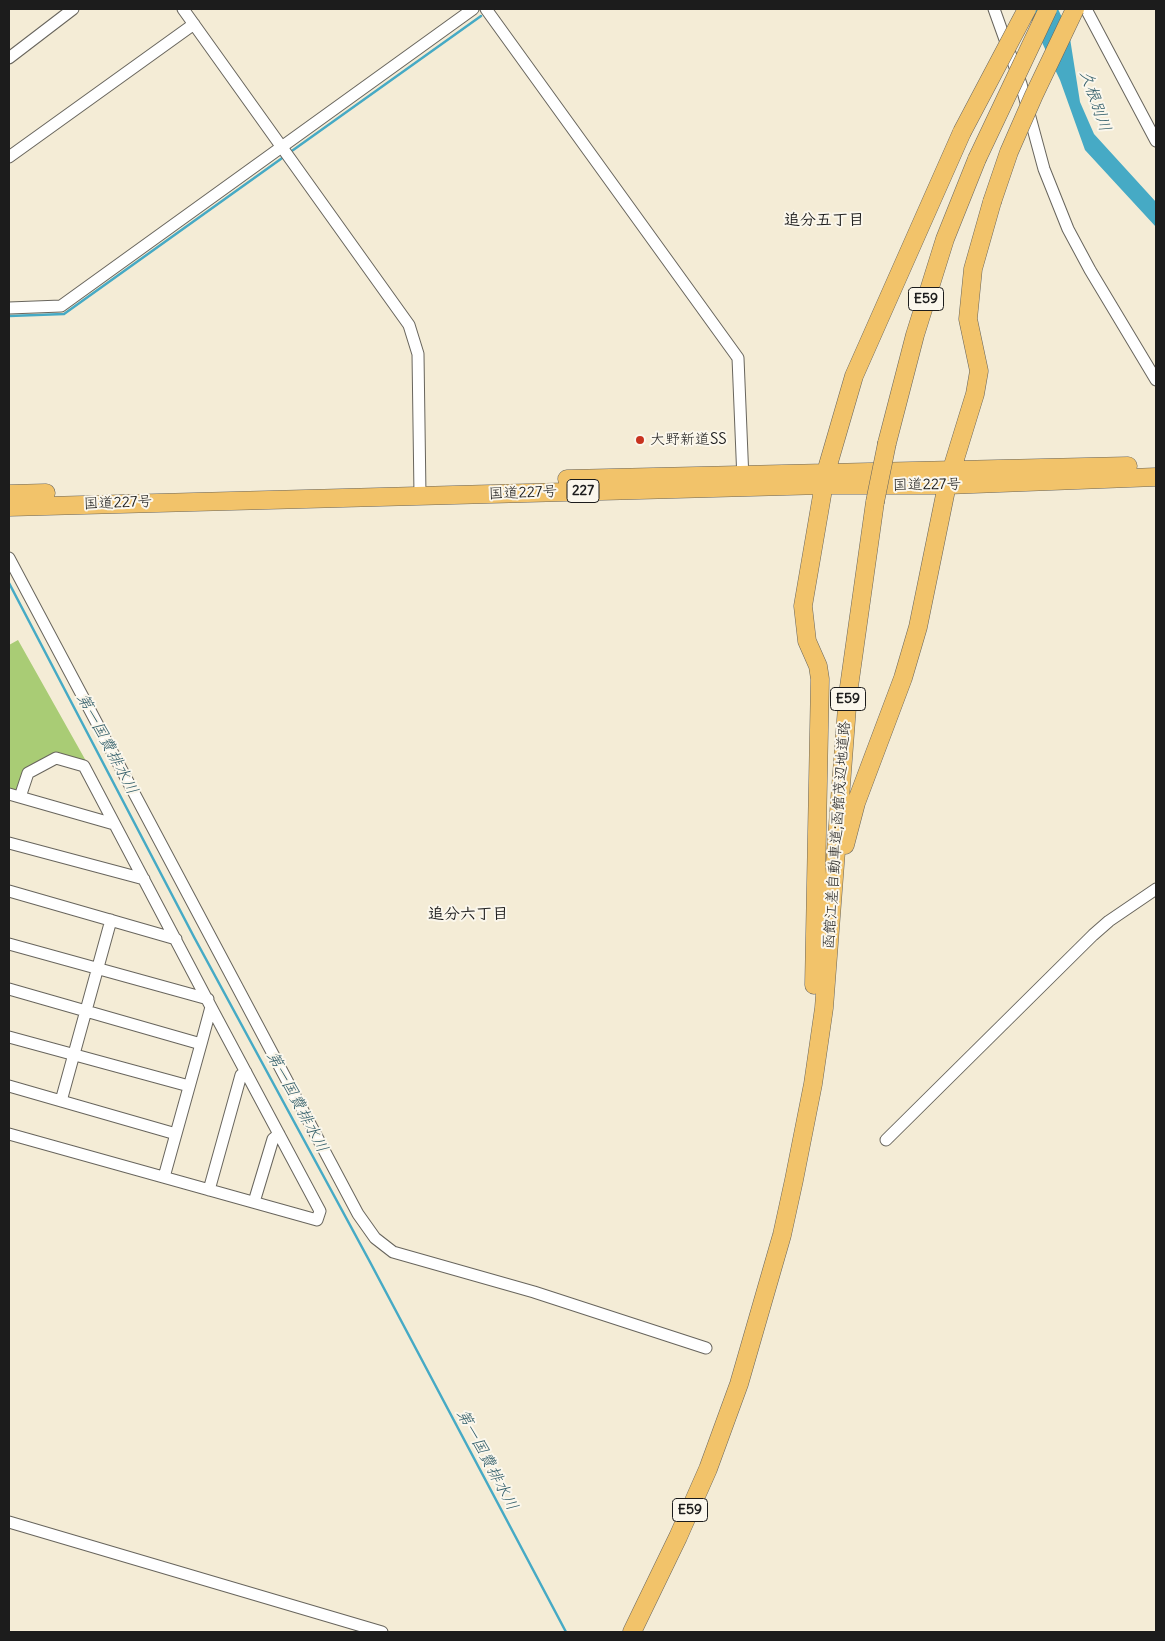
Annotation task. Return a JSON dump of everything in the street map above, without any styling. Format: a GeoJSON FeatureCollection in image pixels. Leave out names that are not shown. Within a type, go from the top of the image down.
{"type":"FeatureCollection","features":[{"type":"Feature","properties":{"kind":"highway"},"geometry":{"type":"LineString","coordinates":[[813,1057],[820,679],[818,666],[807,641],[803,606],[825,479],[854,376],[962,132],[1027,9]]}},
{"type":"Feature","properties":{"kind":"highway","name":"函館江差自動車道;函館茂辺地道路"},"geometry":{"type":"LineString","coordinates":[[632,1632],[678,1537],[704,1477],[739,1384],[782,1235],[794,1180],[813,1057],[833,896],[848,694],[874,502],[887,443],[915,335],[945,239],[977,159],[1048,9]]}},
{"type":"Feature","properties":{"kind":"highway"},"geometry":{"type":"LineString","coordinates":[[833,896],[856,803],[903,678],[918,627],[949,478],[975,394],[979,371],[968,319],[973,269],[992,202],[1009,152],[1034,94],[1075,9]]}},
{"type":"Feature","properties":{"kind":"highway","name":"国道227号"},"geometry":{"type":"LineString","coordinates":[[949,478],[1156,465]]}},
{"type":"Feature","properties":{"kind":"highway","name":"国道227号"},"geometry":{"type":"LineString","coordinates":[[9,494],[420,489],[825,479],[1156,477]]}},
{"type":"Feature","properties":{"kind":"highway","name":"国道227号"},"geometry":{"type":"LineString","coordinates":[[9,507],[420,489]]}},
{"type":"Feature","properties":{"kind":"street"},"geometry":{"type":"LineString","coordinates":[[9,58],[73,9]]}},
{"type":"Feature","properties":{"kind":"street"},"geometry":{"type":"LineString","coordinates":[[183,9],[409,325],[418,354],[420,489]]}},
{"type":"Feature","properties":{"kind":"street"},"geometry":{"type":"LineString","coordinates":[[9,308],[61,306],[286,152],[474,9]]}},
{"type":"Feature","properties":{"kind":"street"},"geometry":{"type":"LineString","coordinates":[[486,9],[738,358],[743,481]]}},
{"type":"Feature","properties":{"kind":"street"},"geometry":{"type":"LineString","coordinates":[[994,9],[1021,84],[1044,169],[1068,229],[1090,270],[1156,380]]}},
{"type":"Feature","properties":{"kind":"street"},"geometry":{"type":"LineString","coordinates":[[1086,9],[1156,141]]}},
{"type":"Feature","properties":{"kind":"street"},"geometry":{"type":"LineString","coordinates":[[9,158],[194,24]]}},
{"type":"Feature","properties":{"kind":"street"},"geometry":{"type":"LineString","coordinates":[[9,558],[358,1214],[375,1238],[393,1252],[534,1292],[706,1348]]}},
{"type":"Feature","properties":{"kind":"street"},"geometry":{"type":"LineString","coordinates":[[9,1134],[317,1220],[320,1210],[84,766],[56,758],[28,773],[14,796],[114,824]]}},
{"type":"Feature","properties":{"kind":"street"},"geometry":{"type":"LineString","coordinates":[[9,843],[144,880]]}},
{"type":"Feature","properties":{"kind":"street"},"geometry":{"type":"LineString","coordinates":[[886,1140],[1093,935],[1109,921],[1156,889]]}},
{"type":"Feature","properties":{"kind":"street"},"geometry":{"type":"LineString","coordinates":[[9,891],[176,939]]}},
{"type":"Feature","properties":{"kind":"street"},"geometry":{"type":"LineString","coordinates":[[61,1101],[111,920]]}},
{"type":"Feature","properties":{"kind":"street"},"geometry":{"type":"LineString","coordinates":[[9,944],[97,968],[209,1003]]}},
{"type":"Feature","properties":{"kind":"street"},"geometry":{"type":"LineString","coordinates":[[9,989],[201,1044]]}},
{"type":"Feature","properties":{"kind":"street"},"geometry":{"type":"LineString","coordinates":[[164,1177],[201,1044],[209,1003]]}},
{"type":"Feature","properties":{"kind":"street"},"geometry":{"type":"LineString","coordinates":[[9,1036],[189,1086]]}},
{"type":"Feature","properties":{"kind":"street"},"geometry":{"type":"LineString","coordinates":[[209,1190],[241,1075],[246,1072]]}},
{"type":"Feature","properties":{"kind":"street"},"geometry":{"type":"LineString","coordinates":[[9,1086],[176,1134]]}},
{"type":"Feature","properties":{"kind":"street"},"geometry":{"type":"LineString","coordinates":[[254,1202],[273,1139],[279,1134]]}},
{"type":"Feature","properties":{"kind":"street"},"geometry":{"type":"LineString","coordinates":[[9,1522],[382,1632]]}},
{"type":"Feature","properties":{"kind":"green space"},"geometry":{"type":"Polygon","coordinates":[[[18,640],[86,761],[56,753],[23,770],[19,787],[14,791],[9,790],[9,645],[18,640]]]}},
{"type":"Feature","properties":{"kind":"water"},"geometry":{"type":"Polygon","coordinates":[[[1026,9],[1058,9],[1069,32],[1080,102],[1094,134],[1156,202],[1156,227],[1085,150],[1060,80],[1026,9]]]}},
{"type":"Feature","properties":{"kind":"waterway"},"geometry":{"type":"LineString","coordinates":[[289,153],[481,16]]}},
{"type":"Feature","properties":{"kind":"waterway"},"geometry":{"type":"LineString","coordinates":[[9,316],[64,314],[285,156]]}},
{"type":"Feature","properties":{"kind":"waterway","name":"第一国費排水川"},"geometry":{"type":"LineString","coordinates":[[9,583],[194,937],[370,1262],[566,1632]]}},
{"type":"Feature","properties":{"kind":"place","name":"大野新道SS"},"geometry":{"type":"Point","coordinates":[640,440]}},
{"type":"Feature","properties":{"kind":"district","name":"追分五丁目"},"geometry":{"type":"Point","coordinates":[824,220]}},
{"type":"Feature","properties":{"kind":"district","name":"追分六丁目"},"geometry":{"type":"Point","coordinates":[468,914]}},
{"type":"Feature","properties":{"kind":"water label","name":"久根別川"},"geometry":{"type":"Point","coordinates":[1095,101]}}]}
